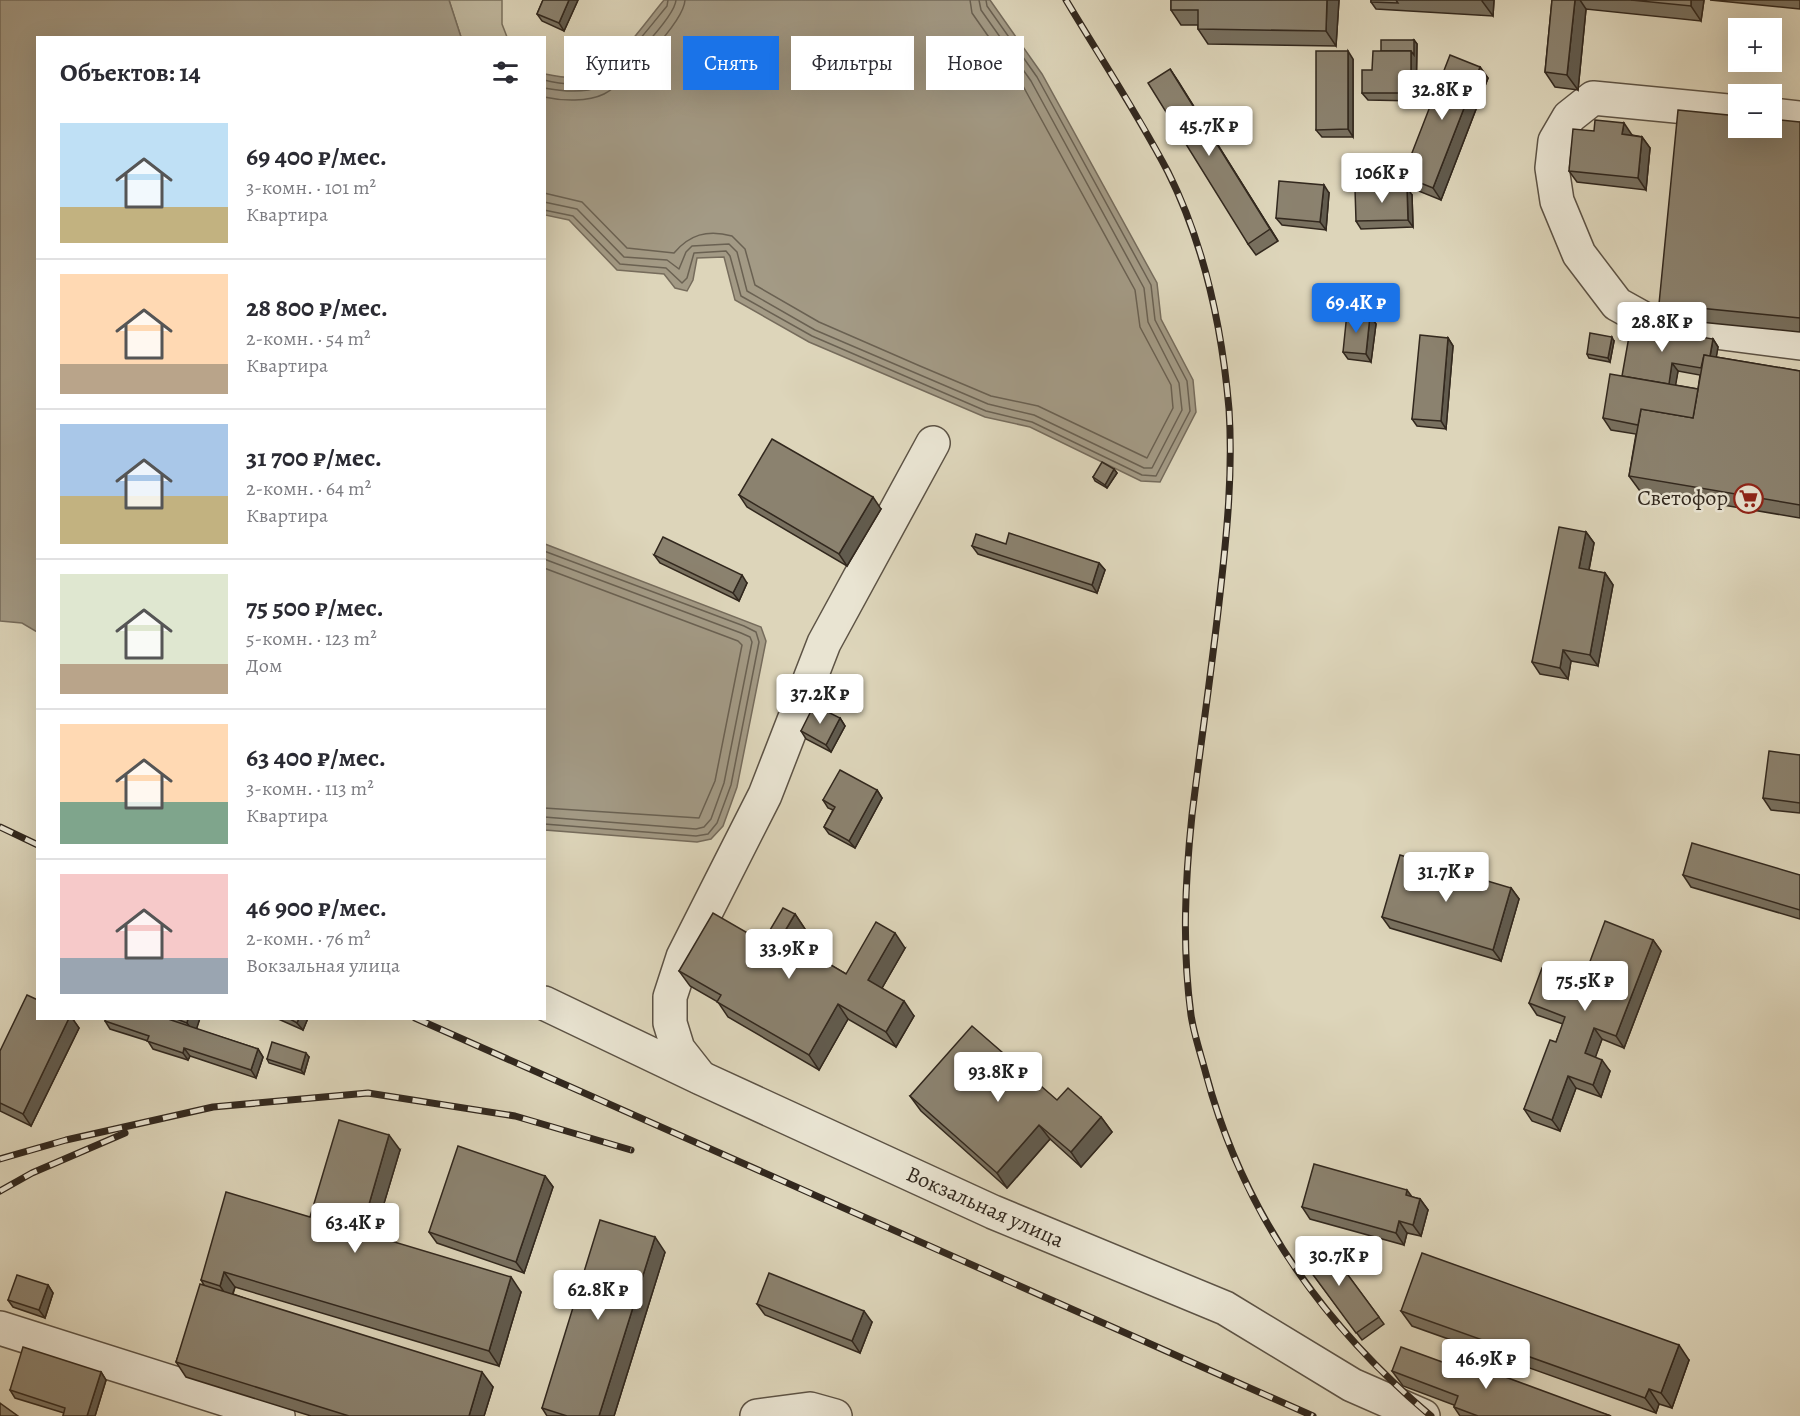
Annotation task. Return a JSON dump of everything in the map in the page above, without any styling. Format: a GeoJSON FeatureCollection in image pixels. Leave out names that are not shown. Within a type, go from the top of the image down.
{"type":"FeatureCollection","features":[{"type":"Feature","properties":{"kind":"street"},"geometry":{"type":"LineString","coordinates":[[1728,111],[1593,98],[1569,117],[1556,141],[1552,168],[1557,201],[1579,254],[1617,304],[1653,324],[1800,343]]}},
{"type":"Feature","properties":{"kind":"street"},"geometry":{"type":"LineString","coordinates":[[1782,116],[1800,118]]}},
{"type":"Feature","properties":{"kind":"street"},"geometry":{"type":"LineString","coordinates":[[701,1078],[678,1049],[670,1023],[670,997],[683,957],[765,795],[824,643],[933,443]]}},
{"type":"Feature","properties":{"kind":"street","name":"Вокзальная улица"},"geometry":{"type":"LineString","coordinates":[[546,1004],[993,1212],[1225,1308],[1352,1385],[1423,1416]]}},
{"type":"Feature","properties":{"kind":"street"},"geometry":{"type":"LineString","coordinates":[[0,1328],[278,1416]]}},
{"type":"Feature","properties":{"kind":"street"},"geometry":{"type":"LineString","coordinates":[[757,1416],[810,1409],[835,1416]]}},
{"type":"Feature","properties":{"kind":"shaded area"},"geometry":{"type":"Polygon","coordinates":[[[449,0],[502,0],[502,24],[507,36],[461,36],[449,0]]]}},
{"type":"Feature","properties":{"kind":"water"},"geometry":{"type":"Polygon","coordinates":[[[0,0],[449,0],[461,36],[36,36],[36,631],[22,623],[0,621],[0,0]]]}},
{"type":"Feature","properties":{"kind":"water"},"geometry":{"type":"Polygon","coordinates":[[[664,0],[990,0],[1015,36],[926,36],[926,90],[1024,90],[1024,48],[1042,74],[1157,283],[1161,319],[1193,380],[1196,412],[1160,482],[1141,481],[1030,427],[985,417],[809,342],[735,300],[724,257],[697,258],[693,280],[687,291],[675,288],[664,274],[617,270],[569,220],[546,215],[546,74],[564,77],[564,90],[671,90],[671,36],[635,36],[664,0]]]}},
{"type":"Feature","properties":{"kind":"water"},"geometry":{"type":"Polygon","coordinates":[[[546,544],[761,627],[766,641],[737,787],[723,826],[711,839],[697,842],[546,830],[546,544]]]}},
{"type":"Feature","properties":{"kind":"building"},"geometry":{"type":"Polygon","coordinates":[[[543,0],[569,0],[559,23],[537,14],[543,0]]]}},
{"type":"Feature","properties":{"kind":"building"},"geometry":{"type":"Polygon","coordinates":[[[1171,0],[1327,0],[1326,31],[1198,29],[1198,10],[1171,10],[1171,0]]]}},
{"type":"Feature","properties":{"kind":"building"},"geometry":{"type":"Polygon","coordinates":[[[1371,0],[1396,0],[1398,3],[1371,2],[1371,0]]]}},
{"type":"Feature","properties":{"kind":"building"},"geometry":{"type":"Polygon","coordinates":[[[1552,0],[1575,0],[1567,75],[1545,72],[1552,0]]]}},
{"type":"Feature","properties":{"kind":"building"},"geometry":{"type":"Polygon","coordinates":[[[1631,0],[1691,0],[1691,6],[1631,0]]]}},
{"type":"Feature","properties":{"kind":"building"},"geometry":{"type":"Polygon","coordinates":[[[1381,40],[1414,40],[1414,55],[1411,51],[1381,51],[1381,40]]]}},
{"type":"Feature","properties":{"kind":"building"},"geometry":{"type":"Polygon","coordinates":[[[1316,51],[1348,51],[1348,129],[1316,130],[1316,51]]]}},
{"type":"Feature","properties":{"kind":"building"},"geometry":{"type":"Polygon","coordinates":[[[1373,51],[1411,51],[1411,93],[1362,93],[1362,70],[1372,70],[1373,51]]]}},
{"type":"Feature","properties":{"kind":"building"},"geometry":{"type":"Polygon","coordinates":[[[1450,55],[1480,67],[1433,188],[1403,176],[1450,55]]]}},
{"type":"Feature","properties":{"kind":"building"},"geometry":{"type":"Polygon","coordinates":[[[1170,69],[1270,229],[1248,244],[1148,83],[1170,69]]]}},
{"type":"Feature","properties":{"kind":"building"},"geometry":{"type":"Polygon","coordinates":[[[1678,110],[1728,115],[1728,138],[1782,138],[1782,120],[1800,122],[1800,318],[1659,304],[1678,110]]]}},
{"type":"Feature","properties":{"kind":"building"},"geometry":{"type":"Polygon","coordinates":[[[1595,120],[1624,123],[1622,134],[1642,137],[1638,178],[1569,171],[1573,129],[1594,131],[1595,120]]]}},
{"type":"Feature","properties":{"kind":"building"},"geometry":{"type":"Polygon","coordinates":[[[1279,181],[1324,185],[1320,222],[1276,218],[1279,181]]]}},
{"type":"Feature","properties":{"kind":"building"},"geometry":{"type":"Polygon","coordinates":[[[1407,187],[1408,220],[1356,221],[1355,189],[1407,187]]]}},
{"type":"Feature","properties":{"kind":"building"},"geometry":{"type":"Polygon","coordinates":[[[1347,313],[1370,316],[1366,354],[1343,352],[1347,313]]]}},
{"type":"Feature","properties":{"kind":"building"},"geometry":{"type":"Polygon","coordinates":[[[1631,325],[1713,339],[1710,356],[1704,355],[1701,368],[1672,363],[1669,384],[1622,376],[1631,325]]]}},
{"type":"Feature","properties":{"kind":"building"},"geometry":{"type":"Polygon","coordinates":[[[1590,333],[1612,337],[1608,358],[1587,354],[1590,333]]]}},
{"type":"Feature","properties":{"kind":"building"},"geometry":{"type":"Polygon","coordinates":[[[1420,335],[1448,338],[1441,421],[1412,419],[1420,335]]]}},
{"type":"Feature","properties":{"kind":"building"},"geometry":{"type":"Polygon","coordinates":[[[1704,355],[1800,371],[1800,505],[1629,476],[1641,409],[1693,418],[1704,355]]]}},
{"type":"Feature","properties":{"kind":"building"},"geometry":{"type":"Polygon","coordinates":[[[1610,374],[1698,389],[1693,418],[1641,409],[1638,425],[1603,418],[1610,374]]]}},
{"type":"Feature","properties":{"kind":"building"},"geometry":{"type":"Polygon","coordinates":[[[772,439],[873,497],[839,554],[739,495],[772,439]]]}},
{"type":"Feature","properties":{"kind":"building"},"geometry":{"type":"Polygon","coordinates":[[[1102,462],[1114,469],[1105,485],[1093,477],[1102,462]]]}},
{"type":"Feature","properties":{"kind":"building"},"geometry":{"type":"Polygon","coordinates":[[[1559,527],[1586,532],[1579,568],[1605,573],[1590,655],[1563,650],[1560,668],[1532,662],[1559,527]]]}},
{"type":"Feature","properties":{"kind":"building"},"geometry":{"type":"Polygon","coordinates":[[[1009,533],[1099,563],[1092,585],[972,546],[976,534],[1006,544],[1009,533]]]}},
{"type":"Feature","properties":{"kind":"building"},"geometry":{"type":"Polygon","coordinates":[[[663,537],[742,575],[733,593],[654,555],[663,537]]]}},
{"type":"Feature","properties":{"kind":"building"},"geometry":{"type":"Polygon","coordinates":[[[814,705],[840,718],[826,745],[801,731],[814,705]]]}},
{"type":"Feature","properties":{"kind":"building"},"geometry":{"type":"Polygon","coordinates":[[[1769,751],[1800,755],[1800,803],[1763,798],[1769,751]]]}},
{"type":"Feature","properties":{"kind":"building"},"geometry":{"type":"Polygon","coordinates":[[[840,770],[877,790],[849,841],[824,827],[835,807],[823,800],[840,770]]]}},
{"type":"Feature","properties":{"kind":"building"},"geometry":{"type":"Polygon","coordinates":[[[1692,843],[1800,875],[1800,910],[1683,875],[1692,843]]]}},
{"type":"Feature","properties":{"kind":"building"},"geometry":{"type":"Polygon","coordinates":[[[1400,855],[1511,888],[1493,950],[1382,917],[1400,855]]]}},
{"type":"Feature","properties":{"kind":"building"},"geometry":{"type":"Polygon","coordinates":[[[783,908],[795,914],[782,936],[846,974],[876,922],[895,933],[868,980],[904,1001],[886,1032],[838,1004],[809,1055],[717,1002],[721,995],[679,971],[713,913],[763,942],[783,908]]]}},
{"type":"Feature","properties":{"kind":"building"},"geometry":{"type":"Polygon","coordinates":[[[1605,921],[1653,940],[1616,1036],[1594,1028],[1585,1053],[1602,1060],[1593,1085],[1568,1076],[1552,1120],[1524,1109],[1550,1040],[1556,1042],[1565,1017],[1529,1003],[1542,968],[1582,983],[1605,921]]]}},
{"type":"Feature","properties":{"kind":"building"},"geometry":{"type":"Polygon","coordinates":[[[27,995],[36,999],[36,1020],[68,1020],[23,1114],[0,1103],[0,1051],[27,995]]]}},
{"type":"Feature","properties":{"kind":"building"},"geometry":{"type":"Polygon","coordinates":[[[171,1020],[258,1049],[251,1070],[184,1048],[183,1053],[147,1041],[149,1036],[105,1021],[171,1020]]]}},
{"type":"Feature","properties":{"kind":"building"},"geometry":{"type":"Polygon","coordinates":[[[972,1026],[1057,1100],[1068,1088],[1101,1117],[1071,1152],[1039,1125],[997,1173],[910,1096],[972,1026]]]}},
{"type":"Feature","properties":{"kind":"building"},"geometry":{"type":"Polygon","coordinates":[[[272,1042],[306,1053],[301,1070],[267,1059],[272,1042]]]}},
{"type":"Feature","properties":{"kind":"building"},"geometry":{"type":"Polygon","coordinates":[[[339,1120],[389,1135],[361,1232],[511,1277],[489,1351],[224,1272],[220,1286],[201,1280],[226,1192],[310,1217],[339,1120]]]}},
{"type":"Feature","properties":{"kind":"building"},"geometry":{"type":"Polygon","coordinates":[[[458,1146],[545,1176],[516,1262],[429,1232],[458,1146]]]}},
{"type":"Feature","properties":{"kind":"building"},"geometry":{"type":"Polygon","coordinates":[[[1314,1164],[1407,1190],[1406,1195],[1420,1199],[1413,1225],[1399,1221],[1396,1233],[1302,1207],[1314,1164]]]}},
{"type":"Feature","properties":{"kind":"building"},"geometry":{"type":"Polygon","coordinates":[[[600,1220],[655,1237],[599,1416],[567,1416],[542,1408],[600,1220]]]}},
{"type":"Feature","properties":{"kind":"building"},"geometry":{"type":"Polygon","coordinates":[[[1322,1240],[1379,1317],[1356,1333],[1300,1257],[1322,1240]]]}},
{"type":"Feature","properties":{"kind":"building"},"geometry":{"type":"Polygon","coordinates":[[[1422,1253],[1679,1345],[1661,1393],[1649,1389],[1645,1398],[1401,1311],[1422,1253]]]}},
{"type":"Feature","properties":{"kind":"building"},"geometry":{"type":"Polygon","coordinates":[[[769,1273],[864,1311],[852,1341],[757,1304],[769,1273]]]}},
{"type":"Feature","properties":{"kind":"building"},"geometry":{"type":"Polygon","coordinates":[[[17,1275],[48,1285],[39,1310],[8,1300],[17,1275]]]}},
{"type":"Feature","properties":{"kind":"building"},"geometry":{"type":"Polygon","coordinates":[[[200,1284],[482,1372],[469,1416],[349,1416],[176,1362],[200,1284]]]}},
{"type":"Feature","properties":{"kind":"building"},"geometry":{"type":"Polygon","coordinates":[[[23,1347],[101,1372],[87,1416],[63,1416],[65,1408],[10,1390],[23,1347]]]}},
{"type":"Feature","properties":{"kind":"building"},"geometry":{"type":"Polygon","coordinates":[[[1401,1347],[1467,1371],[1470,1364],[1611,1416],[1478,1416],[1454,1407],[1458,1396],[1392,1371],[1401,1347]]]}},
{"type":"Feature","properties":{"kind":"building"},"geometry":{"type":"Polygon","coordinates":[[[0,1403],[18,1416],[0,1416],[0,1403]]]}},
{"type":"Feature","properties":{"kind":"railway"},"geometry":{"type":"LineString","coordinates":[[1066,0],[1144,128],[1181,200],[1210,288],[1226,379],[1230,455],[1227,525],[1192,815],[1186,890],[1186,965],[1191,1015],[1196,1037],[1222,1125],[1241,1173],[1292,1263],[1355,1343],[1431,1416]]}},
{"type":"Feature","properties":{"kind":"railway"},"geometry":{"type":"LineString","coordinates":[[0,827],[36,844]]}},
{"type":"Feature","properties":{"kind":"railway"},"geometry":{"type":"LineString","coordinates":[[420,1020],[1313,1416]]}},
{"type":"Feature","properties":{"kind":"railway"},"geometry":{"type":"LineString","coordinates":[[0,1159],[66,1140],[213,1107],[368,1093],[515,1116],[631,1150]]}},
{"type":"Feature","properties":{"kind":"railway"},"geometry":{"type":"LineString","coordinates":[[0,1191],[32,1173],[125,1133]]}},
{"type":"Feature","properties":{"kind":"place","name":"Светофор"},"geometry":{"type":"Point","coordinates":[1749,498]}}]}
